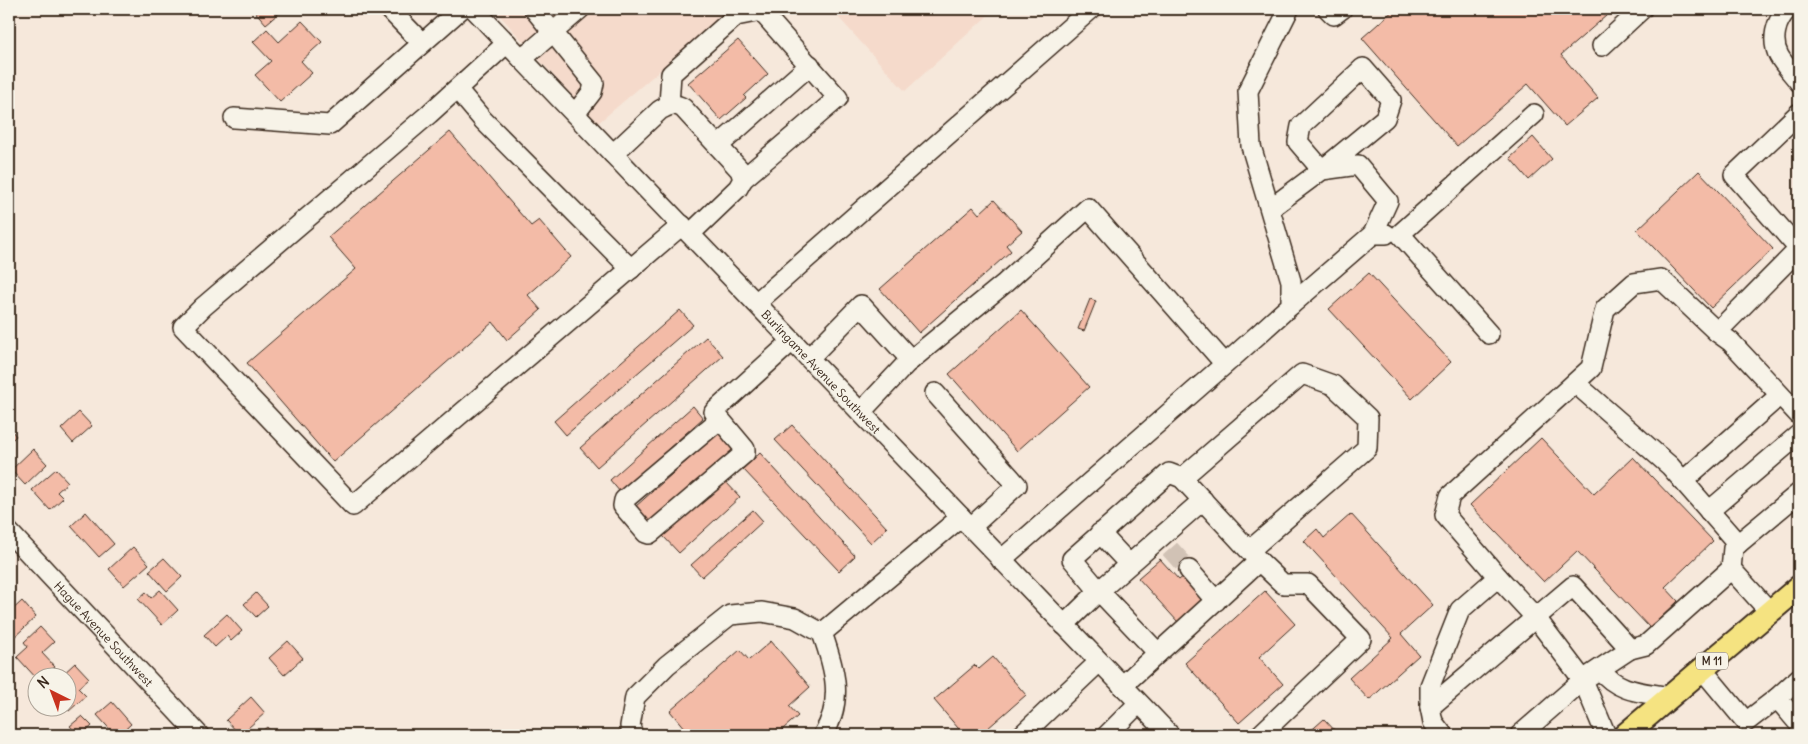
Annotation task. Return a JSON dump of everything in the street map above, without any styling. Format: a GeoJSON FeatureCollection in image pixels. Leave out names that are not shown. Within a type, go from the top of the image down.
{"type":"FeatureCollection","features":[{"type":"Feature","properties":{"kind":"main road","name":"M 11"},"geometry":{"type":"LineString","coordinates":[[1625,735],[1799,587]]}},
{"type":"Feature","properties":{"kind":"street"},"geometry":{"type":"LineString","coordinates":[[389,9],[422,43]]}},
{"type":"Feature","properties":{"kind":"street"},"geometry":{"type":"LineString","coordinates":[[234,118],[330,126],[461,9]]}},
{"type":"Feature","properties":{"kind":"street","name":"Burlingame Avenue Southwest"},"geometry":{"type":"LineString","coordinates":[[474,9],[1138,704],[1170,735]]}},
{"type":"Feature","properties":{"kind":"street"},"geometry":{"type":"LineString","coordinates":[[534,9],[545,20],[552,33],[594,83],[592,92],[575,114]]}},
{"type":"Feature","properties":{"kind":"street"},"geometry":{"type":"LineString","coordinates":[[522,59],[580,9]]}},
{"type":"Feature","properties":{"kind":"street"},"geometry":{"type":"LineString","coordinates":[[756,303],[1091,9]]}},
{"type":"Feature","properties":{"kind":"street"},"geometry":{"type":"LineString","coordinates":[[1288,9],[1248,92],[1251,146],[1291,281],[1291,305]]}},
{"type":"Feature","properties":{"kind":"street"},"geometry":{"type":"LineString","coordinates":[[1328,9],[1334,15],[1342,9]]}},
{"type":"Feature","properties":{"kind":"street"},"geometry":{"type":"LineString","coordinates":[[1602,46],[1642,9]]}},
{"type":"Feature","properties":{"kind":"street"},"geometry":{"type":"LineString","coordinates":[[1788,9],[1781,15],[1774,35],[1779,56],[1799,82]]}},
{"type":"Feature","properties":{"kind":"street"},"geometry":{"type":"LineString","coordinates":[[506,43],[457,89],[183,327],[353,506],[631,269],[686,230],[738,188],[743,178],[838,98],[761,11],[736,16],[671,74],[669,105]]}},
{"type":"Feature","properties":{"kind":"street"},"geometry":{"type":"LineString","coordinates":[[718,146],[810,65]]}},
{"type":"Feature","properties":{"kind":"street"},"geometry":{"type":"LineString","coordinates":[[1270,208],[1322,170],[1385,118],[1391,100],[1363,68],[1301,126],[1298,142],[1322,170]]}},
{"type":"Feature","properties":{"kind":"street"},"geometry":{"type":"LineString","coordinates":[[457,89],[483,120],[631,269]]}},
{"type":"Feature","properties":{"kind":"street"},"geometry":{"type":"LineString","coordinates":[[613,154],[660,110],[669,105],[677,105],[683,108],[740,170],[743,178]]}},
{"type":"Feature","properties":{"kind":"street"},"geometry":{"type":"LineString","coordinates":[[1717,332],[1799,249],[1734,175],[1799,112]]}},
{"type":"Feature","properties":{"kind":"street"},"geometry":{"type":"LineString","coordinates":[[1373,234],[1400,234],[1534,114]]}},
{"type":"Feature","properties":{"kind":"street"},"geometry":{"type":"LineString","coordinates":[[1001,560],[1373,234],[1388,201],[1358,165],[1322,170]]}},
{"type":"Feature","properties":{"kind":"street"},"geometry":{"type":"LineString","coordinates":[[861,412],[911,360],[1005,283],[1088,208],[1225,364]]}},
{"type":"Feature","properties":{"kind":"street"},"geometry":{"type":"LineString","coordinates":[[1400,234],[1489,334]]}},
{"type":"Feature","properties":{"kind":"street"},"geometry":{"type":"LineString","coordinates":[[1606,735],[1583,680],[1536,618],[1445,515],[1450,496],[1592,368],[1605,309],[1634,284],[1660,279],[1717,332],[1731,342],[1799,415]]}},
{"type":"Feature","properties":{"kind":"street"},"geometry":{"type":"LineString","coordinates":[[809,358],[861,305],[911,360]]}},
{"type":"Feature","properties":{"kind":"street"},"geometry":{"type":"LineString","coordinates":[[719,420],[624,500],[623,506],[646,533],[652,532],[745,453],[745,449],[714,414],[715,411],[792,341]]}},
{"type":"Feature","properties":{"kind":"street"},"geometry":{"type":"LineString","coordinates":[[1122,686],[1216,600],[1254,555],[1367,448],[1368,418],[1333,385],[1302,374],[1182,478]]}},
{"type":"Feature","properties":{"kind":"street"},"geometry":{"type":"LineString","coordinates":[[1575,383],[1670,466],[1738,544]]}},
{"type":"Feature","properties":{"kind":"street"},"geometry":{"type":"LineString","coordinates":[[822,633],[1017,485],[935,393]]}},
{"type":"Feature","properties":{"kind":"street"},"geometry":{"type":"LineString","coordinates":[[1683,481],[1780,395]]}},
{"type":"Feature","properties":{"kind":"street"},"geometry":{"type":"LineString","coordinates":[[1709,511],[1799,434]]}},
{"type":"Feature","properties":{"kind":"street"},"geometry":{"type":"LineString","coordinates":[[1158,653],[1099,591],[1072,559],[1170,473],[1182,478],[1283,584],[1308,584],[1360,639],[1260,735]]}},
{"type":"Feature","properties":{"kind":"street"},"geometry":{"type":"LineString","coordinates":[[1520,735],[1583,680],[1630,649],[1646,644],[1731,569],[1733,548],[1799,493]]}},
{"type":"Feature","properties":{"kind":"street"},"geometry":{"type":"LineString","coordinates":[[1064,625],[1130,564],[1165,544],[1203,500]]}},
{"type":"Feature","properties":{"kind":"street","name":"Hague Avenue Southwest"},"geometry":{"type":"LineString","coordinates":[[9,532],[199,735]]}},
{"type":"Feature","properties":{"kind":"street"},"geometry":{"type":"LineString","coordinates":[[1100,533],[1130,564]]}},
{"type":"Feature","properties":{"kind":"street"},"geometry":{"type":"LineString","coordinates":[[1731,569],[1770,612]]}},
{"type":"Feature","properties":{"kind":"street"},"geometry":{"type":"LineString","coordinates":[[1189,570],[1216,600]]}},
{"type":"Feature","properties":{"kind":"street"},"geometry":{"type":"LineString","coordinates":[[1443,735],[1433,722],[1430,707],[1430,686],[1460,610],[1498,577]]}},
{"type":"Feature","properties":{"kind":"street"},"geometry":{"type":"LineString","coordinates":[[1430,707],[1573,586],[1630,649]]}},
{"type":"Feature","properties":{"kind":"street"},"geometry":{"type":"LineString","coordinates":[[633,735],[630,726],[636,697],[667,665],[730,615],[762,612],[795,618],[822,633],[832,660],[836,688],[831,722],[822,735]]}},
{"type":"Feature","properties":{"kind":"street"},"geometry":{"type":"LineString","coordinates":[[1022,735],[1099,662]]}},
{"type":"Feature","properties":{"kind":"street"},"geometry":{"type":"LineString","coordinates":[[1600,668],[1607,677],[1626,690],[1670,697]]}},
{"type":"Feature","properties":{"kind":"street"},"geometry":{"type":"LineString","coordinates":[[1702,669],[1746,722],[1799,678]]}},
{"type":"Feature","properties":{"kind":"street"},"geometry":{"type":"LineString","coordinates":[[1777,698],[1798,722]]}},
{"type":"Feature","properties":{"kind":"street"},"geometry":{"type":"LineString","coordinates":[[1107,735],[1138,704]]}},
{"type":"Feature","properties":{"kind":"shaded area"},"geometry":{"type":"Polygon","coordinates":[[[494,9],[732,9],[597,124],[494,9]]]}},
{"type":"Feature","properties":{"kind":"shaded area"},"geometry":{"type":"Polygon","coordinates":[[[831,9],[995,9],[905,91],[831,9]]]}},
{"type":"Feature","properties":{"kind":"building"},"geometry":{"type":"Polygon","coordinates":[[[253,9],[284,9],[266,24],[253,9]]]}},
{"type":"Feature","properties":{"kind":"building"},"geometry":{"type":"Polygon","coordinates":[[[1395,9],[1614,9],[1561,55],[1598,98],[1565,126],[1528,84],[1457,146],[1362,38],[1395,9]]]}},
{"type":"Feature","properties":{"kind":"building"},"geometry":{"type":"Polygon","coordinates":[[[302,21],[322,42],[301,61],[312,73],[280,102],[255,75],[271,61],[253,42],[267,29],[279,42],[302,21]]]}},
{"type":"Feature","properties":{"kind":"building"},"geometry":{"type":"Polygon","coordinates":[[[738,40],[768,74],[744,96],[746,98],[721,120],[688,83],[738,40]]]}},
{"type":"Feature","properties":{"kind":"building"},"geometry":{"type":"Polygon","coordinates":[[[450,132],[531,226],[539,220],[571,257],[528,295],[541,310],[507,340],[493,322],[333,462],[247,363],[356,269],[328,237],[450,132]]]}},
{"type":"Feature","properties":{"kind":"building"},"geometry":{"type":"Polygon","coordinates":[[[1533,137],[1552,159],[1529,180],[1510,158],[1533,137]]]}},
{"type":"Feature","properties":{"kind":"building"},"geometry":{"type":"Polygon","coordinates":[[[1699,171],[1773,249],[1711,308],[1637,230],[1699,171]]]}},
{"type":"Feature","properties":{"kind":"building"},"geometry":{"type":"Polygon","coordinates":[[[994,200],[1022,231],[1006,245],[1011,251],[919,333],[880,289],[973,207],[979,214],[994,200]]]}},
{"type":"Feature","properties":{"kind":"building"},"geometry":{"type":"Polygon","coordinates":[[[1369,273],[1451,362],[1412,399],[1329,309],[1369,273]]]}},
{"type":"Feature","properties":{"kind":"building"},"geometry":{"type":"Polygon","coordinates":[[[1090,299],[1096,301],[1084,331],[1078,329],[1090,299]]]}},
{"type":"Feature","properties":{"kind":"building"},"geometry":{"type":"Polygon","coordinates":[[[680,310],[693,325],[566,435],[554,421],[680,310]]]}},
{"type":"Feature","properties":{"kind":"building"},"geometry":{"type":"Polygon","coordinates":[[[1021,310],[1089,387],[1017,451],[949,374],[1021,310]]]}},
{"type":"Feature","properties":{"kind":"building"},"geometry":{"type":"Polygon","coordinates":[[[706,337],[723,356],[597,467],[580,448],[706,337]]]}},
{"type":"Feature","properties":{"kind":"building"},"geometry":{"type":"Polygon","coordinates":[[[693,406],[703,418],[620,492],[610,480],[693,406]]]}},
{"type":"Feature","properties":{"kind":"building"},"geometry":{"type":"Polygon","coordinates":[[[79,412],[92,426],[73,443],[61,429],[79,412]]]}},
{"type":"Feature","properties":{"kind":"building"},"geometry":{"type":"Polygon","coordinates":[[[792,425],[887,528],[871,543],[775,440],[792,425]]]}},
{"type":"Feature","properties":{"kind":"building"},"geometry":{"type":"Polygon","coordinates":[[[9,427],[16,436],[9,443],[9,427]]]}},
{"type":"Feature","properties":{"kind":"building"},"geometry":{"type":"Polygon","coordinates":[[[719,432],[734,449],[651,523],[635,507],[719,432]]]}},
{"type":"Feature","properties":{"kind":"building"},"geometry":{"type":"Polygon","coordinates":[[[1541,438],[1594,494],[1633,457],[1713,541],[1665,587],[1678,601],[1650,628],[1577,551],[1544,582],[1470,505],[1541,438]]]}},
{"type":"Feature","properties":{"kind":"building"},"geometry":{"type":"Polygon","coordinates":[[[33,449],[47,464],[25,485],[11,470],[33,449]]]}},
{"type":"Feature","properties":{"kind":"building"},"geometry":{"type":"Polygon","coordinates":[[[760,453],[855,556],[839,571],[743,469],[760,453]]]}},
{"type":"Feature","properties":{"kind":"building"},"geometry":{"type":"Polygon","coordinates":[[[56,469],[68,482],[57,492],[63,498],[50,510],[32,490],[56,469]]]}},
{"type":"Feature","properties":{"kind":"building"},"geometry":{"type":"Polygon","coordinates":[[[725,481],[740,497],[679,553],[663,536],[725,481]]]}},
{"type":"Feature","properties":{"kind":"building"},"geometry":{"type":"Polygon","coordinates":[[[753,510],[763,521],[702,577],[691,565],[753,510]]]}},
{"type":"Feature","properties":{"kind":"building"},"geometry":{"type":"Polygon","coordinates":[[[86,512],[114,544],[99,557],[71,526],[86,512]]]}},
{"type":"Feature","properties":{"kind":"building"},"geometry":{"type":"Polygon","coordinates":[[[1351,514],[1433,605],[1401,634],[1419,655],[1369,700],[1349,678],[1393,638],[1304,541],[1317,529],[1324,538],[1351,514]]]}},
{"type":"Feature","properties":{"kind":"building"},"geometry":{"type":"Polygon","coordinates":[[[133,547],[149,564],[124,586],[109,569],[133,547]]]}},
{"type":"Feature","properties":{"kind":"building"},"geometry":{"type":"Polygon","coordinates":[[[164,558],[182,577],[167,591],[149,571],[164,558]]]}},
{"type":"Feature","properties":{"kind":"building"},"geometry":{"type":"Polygon","coordinates":[[[1160,559],[1179,580],[1185,575],[1205,597],[1178,622],[1138,578],[1160,559]]]}},
{"type":"Feature","properties":{"kind":"building"},"geometry":{"type":"Polygon","coordinates":[[[160,590],[178,610],[162,625],[138,599],[146,592],[151,598],[160,590]]]}},
{"type":"Feature","properties":{"kind":"building"},"geometry":{"type":"Polygon","coordinates":[[[1265,591],[1295,624],[1259,657],[1283,684],[1239,723],[1185,663],[1265,591]]]}},
{"type":"Feature","properties":{"kind":"building"},"geometry":{"type":"Polygon","coordinates":[[[256,593],[268,606],[256,617],[244,604],[256,593]]]}},
{"type":"Feature","properties":{"kind":"building"},"geometry":{"type":"Polygon","coordinates":[[[22,601],[36,617],[12,639],[9,636],[9,613],[22,601]]]}},
{"type":"Feature","properties":{"kind":"building"},"geometry":{"type":"Polygon","coordinates":[[[227,614],[242,631],[231,641],[227,636],[215,647],[204,635],[227,614]]]}},
{"type":"Feature","properties":{"kind":"building"},"geometry":{"type":"Polygon","coordinates":[[[40,627],[54,642],[42,653],[54,666],[28,666],[28,669],[17,657],[28,647],[24,642],[40,627]]]}},
{"type":"Feature","properties":{"kind":"building"},"geometry":{"type":"Polygon","coordinates":[[[288,641],[303,658],[284,675],[269,658],[288,641]]]}},
{"type":"Feature","properties":{"kind":"building"},"geometry":{"type":"Polygon","coordinates":[[[771,641],[810,687],[789,706],[798,716],[776,735],[690,735],[670,711],[740,650],[749,660],[771,641]]]}},
{"type":"Feature","properties":{"kind":"building"},"geometry":{"type":"Polygon","coordinates":[[[993,657],[1026,695],[980,735],[964,735],[934,700],[975,665],[979,669],[993,657]]]}},
{"type":"Feature","properties":{"kind":"building"},"geometry":{"type":"Polygon","coordinates":[[[78,666],[89,678],[78,688],[78,666]]]}},
{"type":"Feature","properties":{"kind":"building"},"geometry":{"type":"Polygon","coordinates":[[[78,688],[86,696],[78,703],[78,688]]]}},
{"type":"Feature","properties":{"kind":"building"},"geometry":{"type":"Polygon","coordinates":[[[251,697],[265,713],[240,735],[226,720],[251,697]]]}},
{"type":"Feature","properties":{"kind":"building"},"geometry":{"type":"Polygon","coordinates":[[[112,702],[131,724],[119,735],[115,735],[97,715],[112,702]]]}},
{"type":"Feature","properties":{"kind":"building"},"geometry":{"type":"Polygon","coordinates":[[[82,716],[92,726],[82,735],[78,735],[70,726],[82,716]]]}},
{"type":"Feature","properties":{"kind":"building"},"geometry":{"type":"Polygon","coordinates":[[[1324,719],[1339,735],[1306,735],[1324,719]]]}},
{"type":"Feature","properties":{"kind":"building"},"geometry":{"type":"Polygon","coordinates":[[[267,727],[274,735],[257,735],[267,727]]]}},
{"type":"Feature","properties":{"kind":"tunnel"},"geometry":{"type":"LineString","coordinates":[[1170,549],[1189,570]]}}]}
